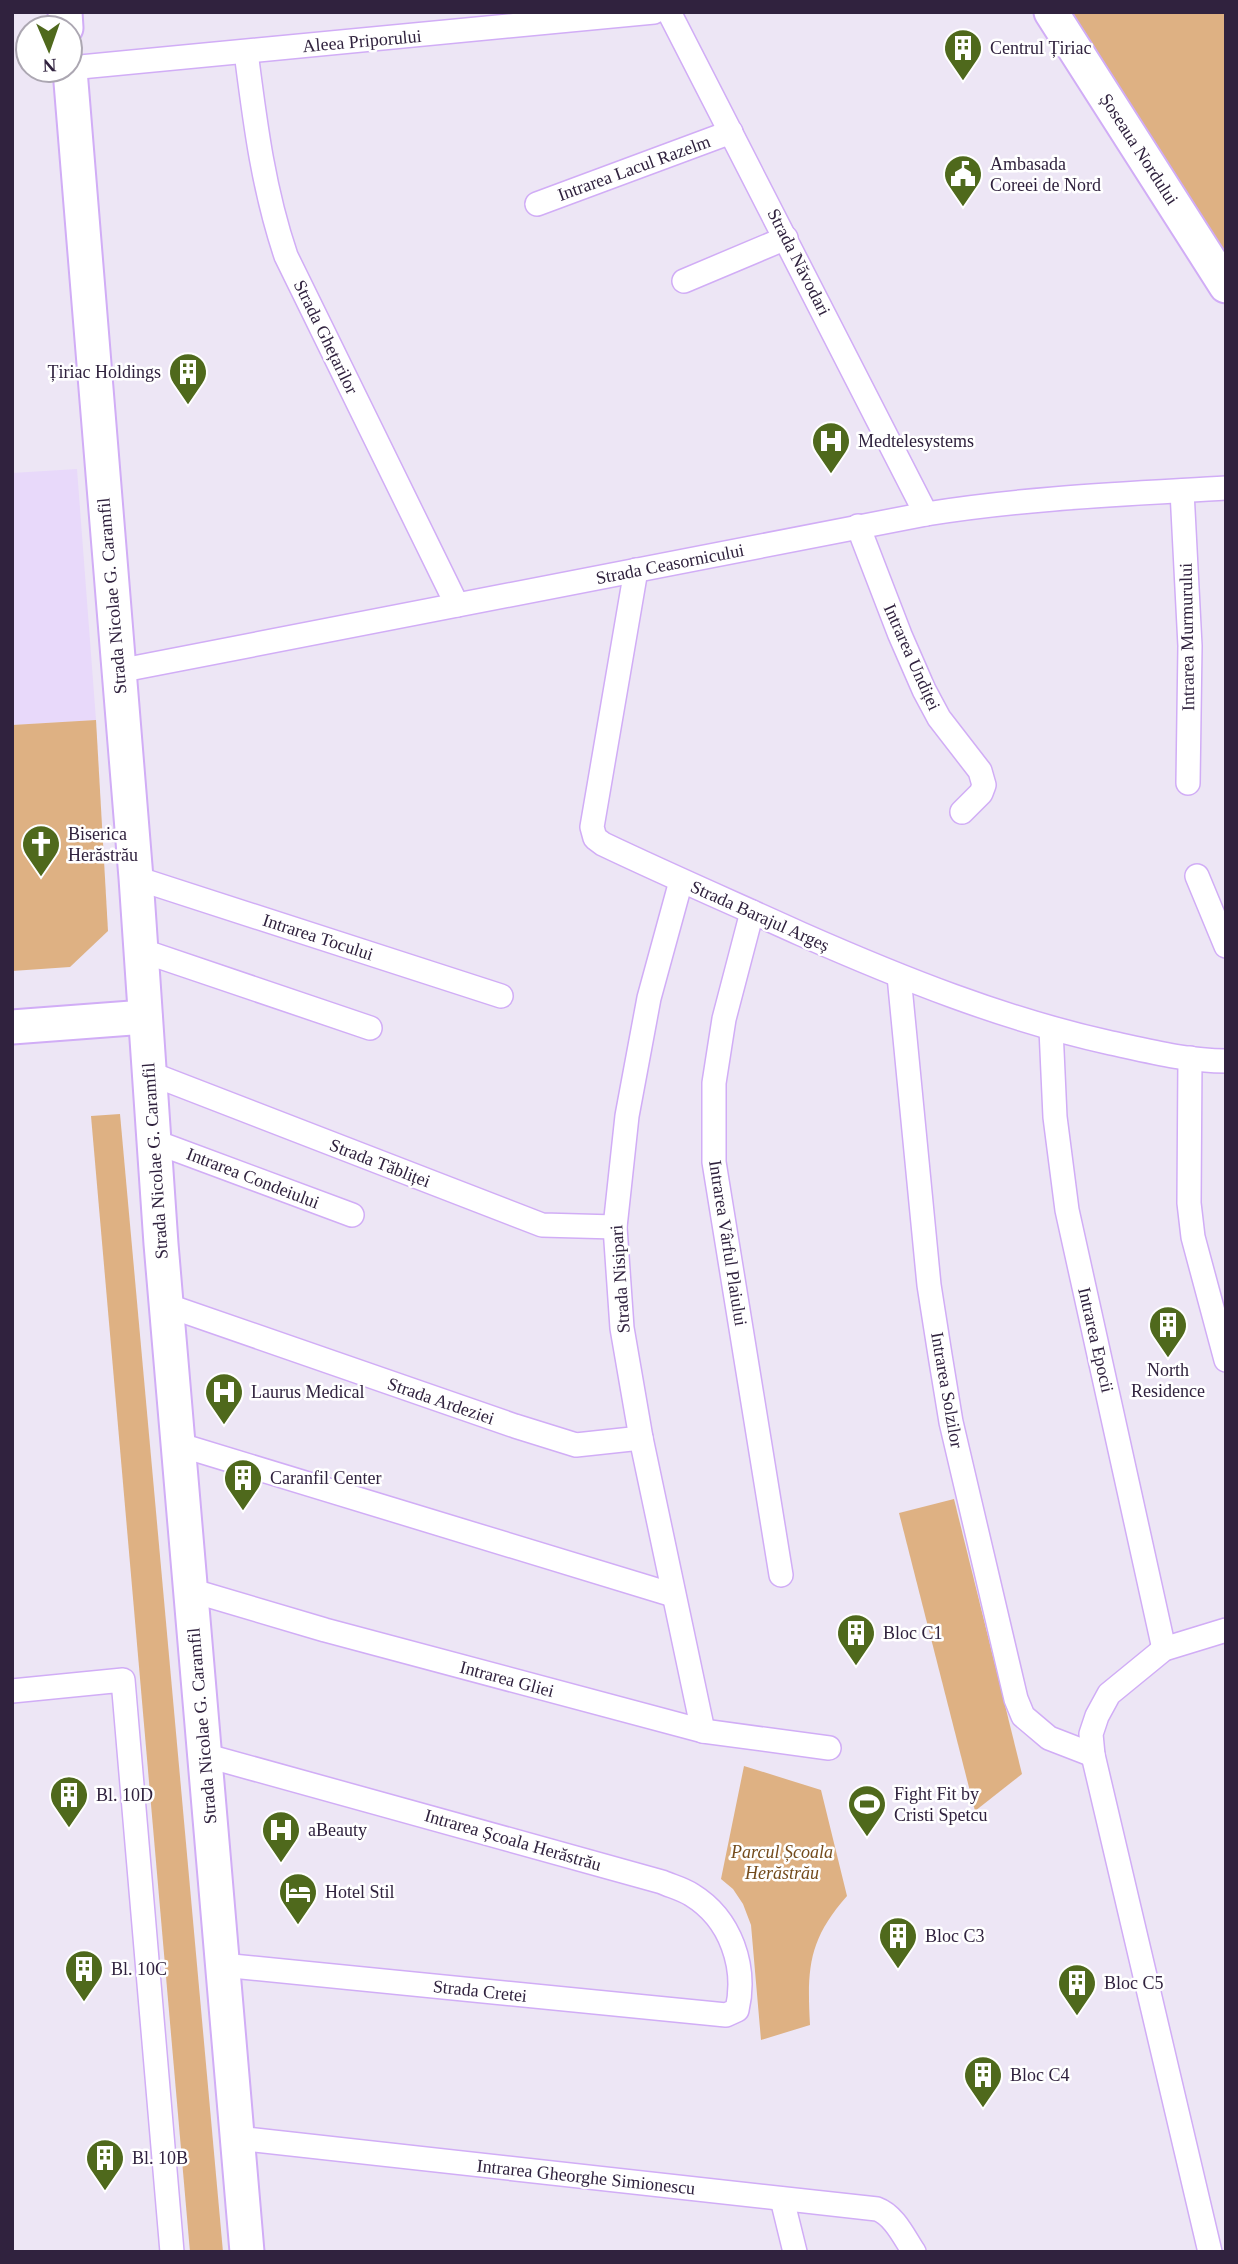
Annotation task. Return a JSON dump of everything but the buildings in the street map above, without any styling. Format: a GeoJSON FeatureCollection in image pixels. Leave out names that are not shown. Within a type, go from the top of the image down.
{"type":"FeatureCollection","features":[{"type":"Feature","properties":{"kind":"main road","name":"Șoseaua Nordului"},"geometry":{"type":"LineString","coordinates":[[1051,12],[1226,286]]}},
{"type":"Feature","properties":{"kind":"main road","name":"Strada Nicolae G. Caramfil"},"geometry":{"type":"LineString","coordinates":[[71,84],[136,878],[177,1444],[247,2252]]}},
{"type":"Feature","properties":{"kind":"main road"},"geometry":{"type":"LineString","coordinates":[[12,1008],[144,1007]]}},
{"type":"Feature","properties":{"kind":"main road"},"geometry":{"type":"LineString","coordinates":[[12,1027],[144,1007]]}},
{"type":"Feature","properties":{"kind":"street","name":"Aleea Priporului"},"geometry":{"type":"LineString","coordinates":[[84,68],[654,12]]}},
{"type":"Feature","properties":{"kind":"street","name":"Strada Năvodari"},"geometry":{"type":"LineString","coordinates":[[669,12],[926,514]]}},
{"type":"Feature","properties":{"kind":"street","name":"Strada Ghețarilor"},"geometry":{"type":"LineString","coordinates":[[246,51],[263,171],[272,215],[286,256],[457,605]]}},
{"type":"Feature","properties":{"kind":"street","name":"Intrarea Lacul Razelm"},"geometry":{"type":"LineString","coordinates":[[537,204],[731,132]]}},
{"type":"Feature","properties":{"kind":"street"},"geometry":{"type":"LineString","coordinates":[[684,281],[786,239]]}},
{"type":"Feature","properties":{"kind":"street","name":"Strada Ceasornicului"},"geometry":{"type":"LineString","coordinates":[[118,671],[926,514],[987,505],[1226,488]]}},
{"type":"Feature","properties":{"kind":"street","name":"Intrarea Murmurului"},"geometry":{"type":"LineString","coordinates":[[1182,491],[1190,646],[1188,783]]}},
{"type":"Feature","properties":{"kind":"street","name":"Intrarea Undiței"},"geometry":{"type":"LineString","coordinates":[[859,526],[924,690],[939,718],[979,771],[984,785],[981,793],[962,811]]}},
{"type":"Feature","properties":{"kind":"street","name":"Strada Barajul Argeș"},"geometry":{"type":"LineString","coordinates":[[636,570],[592,827],[595,838],[681,881],[899,976],[1051,1029],[1151,1052],[1226,1060]]}},
{"type":"Feature","properties":{"kind":"street"},"geometry":{"type":"LineString","coordinates":[[1197,876],[1226,946]]}},
{"type":"Feature","properties":{"kind":"street","name":"Intrarea Tocului"},"geometry":{"type":"LineString","coordinates":[[136,878],[501,996]]}},
{"type":"Feature","properties":{"kind":"street","name":"Strada Nisipari"},"geometry":{"type":"LineString","coordinates":[[681,881],[647,1011],[627,1116],[615,1227],[622,1328],[641,1438],[703,1731]]}},
{"type":"Feature","properties":{"kind":"street","name":"Intrarea Vârful Plaiului"},"geometry":{"type":"LineString","coordinates":[[752,912],[724,1019],[714,1083],[714,1162],[781,1575]]}},
{"type":"Feature","properties":{"kind":"street"},"geometry":{"type":"LineString","coordinates":[[141,950],[370,1028]]}},
{"type":"Feature","properties":{"kind":"street","name":"Intrarea Solzilor"},"geometry":{"type":"LineString","coordinates":[[899,976],[929,1284],[940,1355],[951,1422],[1016,1699],[1023,1716],[1049,1738],[1093,1755]]}},
{"type":"Feature","properties":{"kind":"street","name":"Intrarea Epocii"},"geometry":{"type":"LineString","coordinates":[[1051,1029],[1055,1117],[1067,1210],[1164,1648]]}},
{"type":"Feature","properties":{"kind":"street"},"geometry":{"type":"LineString","coordinates":[[1190,1058],[1189,1203],[1193,1237],[1226,1360]]}},
{"type":"Feature","properties":{"kind":"street","name":"Strada Tăbliței"},"geometry":{"type":"LineString","coordinates":[[149,1073],[542,1226],[615,1227]]}},
{"type":"Feature","properties":{"kind":"street","name":"Intrarea Condeiului"},"geometry":{"type":"LineString","coordinates":[[153,1140],[352,1215]]}},
{"type":"Feature","properties":{"kind":"street","name":"Strada Ardeziei"},"geometry":{"type":"LineString","coordinates":[[166,1305],[576,1445],[641,1438]]}},
{"type":"Feature","properties":{"kind":"street"},"geometry":{"type":"LineString","coordinates":[[177,1444],[673,1595]]}},
{"type":"Feature","properties":{"kind":"street","name":"Intrarea Gliei"},"geometry":{"type":"LineString","coordinates":[[190,1590],[325,1630],[703,1731],[829,1748]]}},
{"type":"Feature","properties":{"kind":"street"},"geometry":{"type":"LineString","coordinates":[[1210,2252],[1093,1755],[1091,1734],[1097,1716],[1110,1694],[1164,1648],[1226,1630]]}},
{"type":"Feature","properties":{"kind":"street"},"geometry":{"type":"LineString","coordinates":[[12,1691],[122,1681],[172,2252]]}},
{"type":"Feature","properties":{"kind":"street","name":"Intrarea Școala Herăstrău"},"geometry":{"type":"LineString","coordinates":[[204,1755],[662,1882],[693,1895],[722,1921],[737,1952],[740,1995],[737,2010]]}},
{"type":"Feature","properties":{"kind":"street","name":"Strada Cretei"},"geometry":{"type":"LineString","coordinates":[[222,1965],[726,2015],[737,2010]]}},
{"type":"Feature","properties":{"kind":"street","name":"Intrarea Gheorghe Simionescu"},"geometry":{"type":"LineString","coordinates":[[237,2138],[884,2212],[914,2252]]}},
{"type":"Feature","properties":{"kind":"street"},"geometry":{"type":"LineString","coordinates":[[782,2199],[795,2252]]}},
{"type":"Feature","properties":{"kind":"shaded area"},"geometry":{"type":"Polygon","coordinates":[[[77,469],[96,720],[12,725],[12,473],[77,469]]]}},
{"type":"Feature","properties":{"kind":"green space"},"geometry":{"type":"Polygon","coordinates":[[[1072,12],[1226,12],[1226,257],[1072,12]]]}},
{"type":"Feature","properties":{"kind":"green space"},"geometry":{"type":"Polygon","coordinates":[[[96,720],[108,931],[70,967],[12,971],[12,725],[96,720]]]}},
{"type":"Feature","properties":{"kind":"green space"},"geometry":{"type":"Polygon","coordinates":[[[120,1114],[223,2252],[190,2252],[91,1116],[120,1114]]]}},
{"type":"Feature","properties":{"kind":"green space"},"geometry":{"type":"Polygon","coordinates":[[[954,1499],[1022,1774],[975,1811],[899,1513],[954,1499]]]}},
{"type":"Feature","properties":{"kind":"green space","name":"Parcul Școala Herăstrău"},"geometry":{"type":"Polygon","coordinates":[[[744,1766],[821,1790],[847,1896],[817,1941],[810,1971],[810,2025],[761,2040],[751,1925],[743,1904],[733,1889],[721,1879],[744,1766]]]}},
{"type":"Feature","properties":{"kind":"place","name":"Centrul Țiriac"},"geometry":{"type":"Point","coordinates":[963,82]}},
{"type":"Feature","properties":{"kind":"place","name":"Ambasada Coreei de Nord"},"geometry":{"type":"Point","coordinates":[963,208]}},
{"type":"Feature","properties":{"kind":"place","name":"Țiriac Holdings"},"geometry":{"type":"Point","coordinates":[188,406]}},
{"type":"Feature","properties":{"kind":"place","name":"Medtelesystems"},"geometry":{"type":"Point","coordinates":[831,475]}},
{"type":"Feature","properties":{"kind":"place","name":"Biserica Herăstrău"},"geometry":{"type":"Point","coordinates":[41,878]}},
{"type":"Feature","properties":{"kind":"place","name":"North Residence"},"geometry":{"type":"Point","coordinates":[1168,1359]}},
{"type":"Feature","properties":{"kind":"place","name":"Laurus Medical"},"geometry":{"type":"Point","coordinates":[224,1426]}},
{"type":"Feature","properties":{"kind":"place","name":"Caranfil Center"},"geometry":{"type":"Point","coordinates":[243,1512]}},
{"type":"Feature","properties":{"kind":"place","name":"Bloc C1"},"geometry":{"type":"Point","coordinates":[856,1667]}},
{"type":"Feature","properties":{"kind":"place","name":"Bl. 10D"},"geometry":{"type":"Point","coordinates":[69,1829]}},
{"type":"Feature","properties":{"kind":"place","name":"Fight Fit by Cristi Spetcu"},"geometry":{"type":"Point","coordinates":[867,1838]}},
{"type":"Feature","properties":{"kind":"place","name":"aBeauty"},"geometry":{"type":"Point","coordinates":[281,1864]}},
{"type":"Feature","properties":{"kind":"place","name":"Hotel Stil"},"geometry":{"type":"Point","coordinates":[298,1926]}},
{"type":"Feature","properties":{"kind":"place","name":"Bloc C3"},"geometry":{"type":"Point","coordinates":[898,1970]}},
{"type":"Feature","properties":{"kind":"place","name":"Bl. 10C"},"geometry":{"type":"Point","coordinates":[84,2003]}},
{"type":"Feature","properties":{"kind":"place","name":"Bloc C5"},"geometry":{"type":"Point","coordinates":[1077,2017]}},
{"type":"Feature","properties":{"kind":"place","name":"Bloc C4"},"geometry":{"type":"Point","coordinates":[983,2109]}},
{"type":"Feature","properties":{"kind":"place","name":"Bl. 10B"},"geometry":{"type":"Point","coordinates":[105,2192]}}]}
